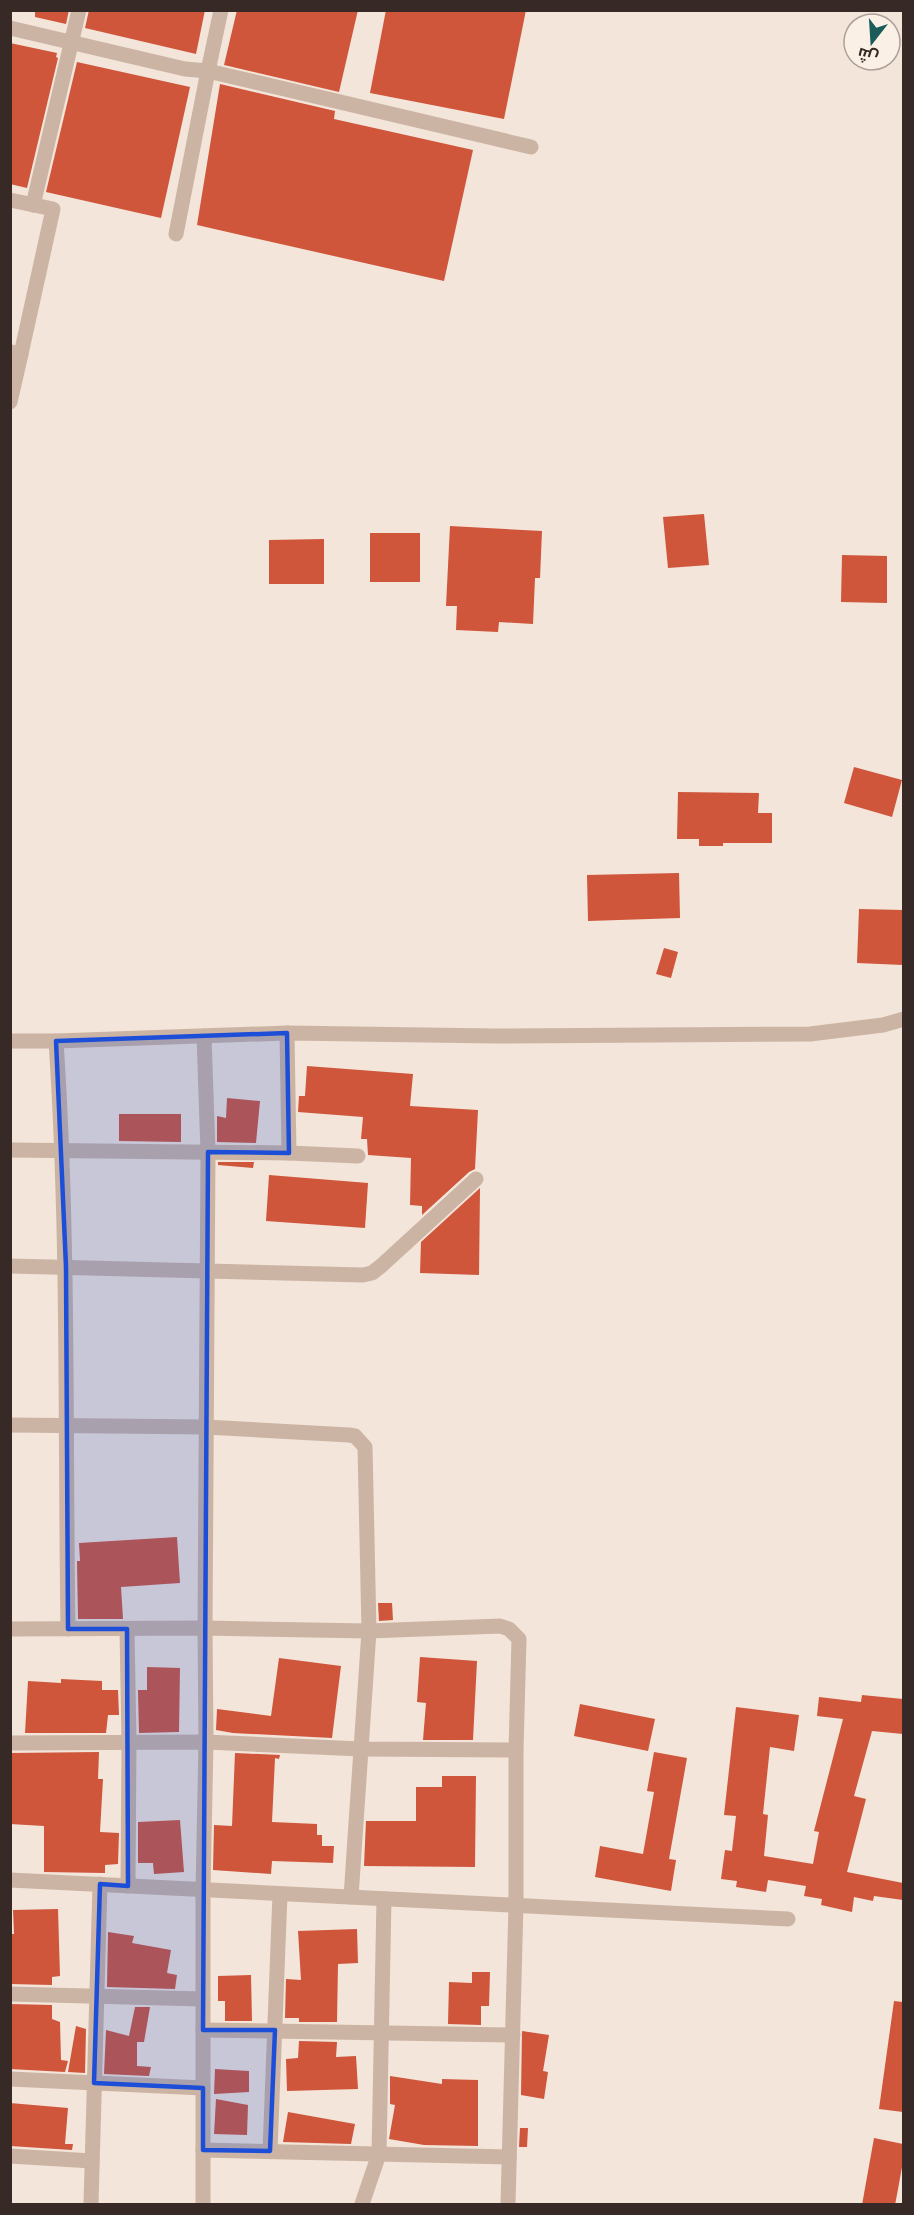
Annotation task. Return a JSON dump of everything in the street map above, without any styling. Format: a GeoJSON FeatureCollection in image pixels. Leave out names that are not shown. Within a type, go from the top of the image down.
{"type":"FeatureCollection","features":[{"type":"Feature","properties":{"kind":"street"},"geometry":{"type":"LineString","coordinates":[[33,205],[79,10]]}},
{"type":"Feature","properties":{"kind":"street"},"geometry":{"type":"LineString","coordinates":[[176,234],[221,10]]}},
{"type":"Feature","properties":{"kind":"street"},"geometry":{"type":"LineString","coordinates":[[10,28],[185,69],[208,71],[531,147]]}},
{"type":"Feature","properties":{"kind":"street"},"geometry":{"type":"LineString","coordinates":[[10,200],[53,209],[16,353],[10,402]]}},
{"type":"Feature","properties":{"kind":"street"},"geometry":{"type":"LineString","coordinates":[[10,1041],[287,1033],[495,1036],[810,1034],[883,1025],[903,1019]]}},
{"type":"Feature","properties":{"kind":"street"},"geometry":{"type":"LineString","coordinates":[[287,1033],[289,1153]]}},
{"type":"Feature","properties":{"kind":"street"},"geometry":{"type":"LineString","coordinates":[[203,2205],[208,1269],[208,1152],[204,1036]]}},
{"type":"Feature","properties":{"kind":"street"},"geometry":{"type":"LineString","coordinates":[[56,1041],[63,1151],[66,1267],[65,1425],[68,1629]]}},
{"type":"Feature","properties":{"kind":"street"},"geometry":{"type":"LineString","coordinates":[[10,1150],[289,1153],[358,1156]]}},
{"type":"Feature","properties":{"kind":"street"},"geometry":{"type":"LineString","coordinates":[[10,1266],[208,1269],[363,1275],[381,1266],[476,1179]]}},
{"type":"Feature","properties":{"kind":"street"},"geometry":{"type":"LineString","coordinates":[[10,1425],[206,1427],[349,1435],[359,1440],[365,1448],[369,1630],[351,1897]]}},
{"type":"Feature","properties":{"kind":"street"},"geometry":{"type":"LineString","coordinates":[[10,1629],[369,1630],[500,1626],[516,1633],[519,1639],[516,1905],[508,2205]]}},
{"type":"Feature","properties":{"kind":"street"},"geometry":{"type":"LineString","coordinates":[[126,1629],[129,1742],[128,1886]]}},
{"type":"Feature","properties":{"kind":"street"},"geometry":{"type":"LineString","coordinates":[[10,1743],[206,1742],[361,1749],[516,1750]]}},
{"type":"Feature","properties":{"kind":"street"},"geometry":{"type":"LineString","coordinates":[[10,1880],[788,1919]]}},
{"type":"Feature","properties":{"kind":"street"},"geometry":{"type":"LineString","coordinates":[[91,2205],[100,1884]]}},
{"type":"Feature","properties":{"kind":"street"},"geometry":{"type":"LineString","coordinates":[[270,2151],[280,1893]]}},
{"type":"Feature","properties":{"kind":"street"},"geometry":{"type":"LineString","coordinates":[[362,2205],[378,2154],[384,1899]]}},
{"type":"Feature","properties":{"kind":"street"},"geometry":{"type":"LineString","coordinates":[[10,1994],[203,1999]]}},
{"type":"Feature","properties":{"kind":"street"},"geometry":{"type":"LineString","coordinates":[[203,2030],[513,2035]]}},
{"type":"Feature","properties":{"kind":"street"},"geometry":{"type":"LineString","coordinates":[[10,2079],[203,2088]]}},
{"type":"Feature","properties":{"kind":"street"},"geometry":{"type":"LineString","coordinates":[[203,2150],[509,2157]]}},
{"type":"Feature","properties":{"kind":"street"},"geometry":{"type":"LineString","coordinates":[[10,2156],[92,2161]]}},
{"type":"Feature","properties":{"kind":"highlighted area"},"geometry":{"type":"Polygon","coordinates":[[[287,1033],[289,1153],[208,1152],[203,2030],[275,2030],[270,2151],[203,2150],[203,2088],[94,2083],[100,1884],[128,1886],[127,1629],[68,1629],[66,1267],[56,1041],[287,1033]]]}},
{"type":"Feature","properties":{"kind":"building"},"geometry":{"type":"Polygon","coordinates":[[[35,10],[69,10],[66,24],[35,17],[35,10]]]}},
{"type":"Feature","properties":{"kind":"building"},"geometry":{"type":"Polygon","coordinates":[[[89,10],[205,10],[196,54],[85,28],[89,10]]]}},
{"type":"Feature","properties":{"kind":"building"},"geometry":{"type":"Polygon","coordinates":[[[237,10],[358,10],[339,92],[224,65],[237,10]]]}},
{"type":"Feature","properties":{"kind":"building"},"geometry":{"type":"Polygon","coordinates":[[[386,10],[526,10],[504,119],[370,93],[386,10]]]}},
{"type":"Feature","properties":{"kind":"building"},"geometry":{"type":"Polygon","coordinates":[[[10,43],[57,53],[58,58],[27,188],[10,184],[10,43]]]}},
{"type":"Feature","properties":{"kind":"building"},"geometry":{"type":"Polygon","coordinates":[[[77,62],[190,87],[161,218],[46,192],[77,62]]]}},
{"type":"Feature","properties":{"kind":"building"},"geometry":{"type":"Polygon","coordinates":[[[220,84],[335,111],[334,119],[473,150],[444,281],[197,225],[220,84]]]}},
{"type":"Feature","properties":{"kind":"building"},"geometry":{"type":"Polygon","coordinates":[[[704,514],[709,565],[668,568],[663,517],[704,514]]]}},
{"type":"Feature","properties":{"kind":"building"},"geometry":{"type":"Polygon","coordinates":[[[450,526],[542,531],[540,578],[535,578],[533,624],[499,622],[498,632],[456,630],[457,606],[446,606],[450,526]]]}},
{"type":"Feature","properties":{"kind":"building"},"geometry":{"type":"Polygon","coordinates":[[[370,533],[420,533],[420,582],[370,582],[370,533]]]}},
{"type":"Feature","properties":{"kind":"building"},"geometry":{"type":"Polygon","coordinates":[[[324,539],[324,584],[269,584],[269,540],[324,539]]]}},
{"type":"Feature","properties":{"kind":"building"},"geometry":{"type":"Polygon","coordinates":[[[842,555],[887,556],[887,603],[841,602],[842,555]]]}},
{"type":"Feature","properties":{"kind":"building"},"geometry":{"type":"Polygon","coordinates":[[[854,767],[902,780],[892,817],[844,803],[854,767]]]}},
{"type":"Feature","properties":{"kind":"building"},"geometry":{"type":"Polygon","coordinates":[[[678,792],[759,793],[758,813],[772,813],[772,843],[723,843],[723,846],[699,846],[699,839],[677,839],[678,792]]]}},
{"type":"Feature","properties":{"kind":"building"},"geometry":{"type":"Polygon","coordinates":[[[679,873],[680,918],[588,921],[587,875],[679,873]]]}},
{"type":"Feature","properties":{"kind":"building"},"geometry":{"type":"Polygon","coordinates":[[[859,909],[903,910],[903,965],[857,963],[859,909]]]}},
{"type":"Feature","properties":{"kind":"building"},"geometry":{"type":"Polygon","coordinates":[[[664,948],[678,952],[671,978],[656,974],[664,948]]]}},
{"type":"Feature","properties":{"kind":"building"},"geometry":{"type":"Polygon","coordinates":[[[307,1066],[413,1074],[410,1106],[478,1110],[475,1169],[422,1215],[422,1206],[410,1205],[411,1158],[368,1155],[367,1139],[361,1139],[363,1117],[298,1112],[299,1096],[305,1096],[307,1066]]]}},
{"type":"Feature","properties":{"kind":"building"},"geometry":{"type":"Polygon","coordinates":[[[227,1098],[260,1101],[256,1143],[217,1142],[217,1116],[226,1118],[227,1098]]]}},
{"type":"Feature","properties":{"kind":"building"},"geometry":{"type":"Polygon","coordinates":[[[119,1114],[181,1114],[181,1142],[119,1141],[119,1114]]]}},
{"type":"Feature","properties":{"kind":"building"},"geometry":{"type":"Polygon","coordinates":[[[218,1162],[254,1162],[253,1168],[218,1165],[218,1162]]]}},
{"type":"Feature","properties":{"kind":"building"},"geometry":{"type":"Polygon","coordinates":[[[269,1175],[368,1183],[365,1228],[266,1221],[269,1175]]]}},
{"type":"Feature","properties":{"kind":"building"},"geometry":{"type":"Polygon","coordinates":[[[480,1188],[479,1275],[420,1273],[421,1242],[480,1188]]]}},
{"type":"Feature","properties":{"kind":"building"},"geometry":{"type":"Polygon","coordinates":[[[177,1537],[180,1583],[121,1587],[123,1619],[78,1619],[79,1543],[177,1537]]]}},
{"type":"Feature","properties":{"kind":"building"},"geometry":{"type":"Polygon","coordinates":[[[378,1603],[392,1603],[393,1620],[379,1621],[378,1603]]]}},
{"type":"Feature","properties":{"kind":"building"},"geometry":{"type":"Polygon","coordinates":[[[420,1657],[477,1661],[473,1740],[423,1740],[426,1703],[417,1702],[420,1657]]]}},
{"type":"Feature","properties":{"kind":"building"},"geometry":{"type":"Polygon","coordinates":[[[279,1658],[341,1666],[332,1738],[233,1733],[216,1730],[217,1709],[271,1716],[279,1658]]]}},
{"type":"Feature","properties":{"kind":"building"},"geometry":{"type":"Polygon","coordinates":[[[147,1667],[180,1668],[179,1732],[139,1733],[138,1690],[147,1690],[147,1667]]]}},
{"type":"Feature","properties":{"kind":"building"},"geometry":{"type":"Polygon","coordinates":[[[61,1679],[102,1681],[102,1690],[118,1690],[119,1715],[108,1715],[106,1733],[25,1733],[28,1681],[61,1683],[61,1679]]]}},
{"type":"Feature","properties":{"kind":"building"},"geometry":{"type":"Polygon","coordinates":[[[862,1695],[903,1699],[903,1734],[872,1731],[854,1796],[866,1799],[847,1872],[903,1883],[903,1900],[874,1896],[873,1901],[854,1897],[852,1912],[821,1905],[822,1899],[804,1896],[806,1886],[768,1880],[766,1892],[736,1887],[737,1881],[721,1879],[725,1850],[732,1851],[736,1816],[724,1815],[736,1707],[799,1715],[794,1751],[770,1747],[763,1814],[768,1815],[764,1856],[813,1864],[819,1832],[814,1831],[843,1719],[817,1716],[819,1697],[861,1702],[862,1695]]]}},
{"type":"Feature","properties":{"kind":"building"},"geometry":{"type":"Polygon","coordinates":[[[580,1704],[655,1719],[648,1751],[574,1736],[580,1704]]]}},
{"type":"Feature","properties":{"kind":"building"},"geometry":{"type":"Polygon","coordinates":[[[99,1752],[98,1779],[103,1779],[100,1832],[119,1833],[118,1864],[105,1865],[105,1873],[44,1872],[44,1826],[10,1824],[10,1753],[99,1752]]]}},
{"type":"Feature","properties":{"kind":"building"},"geometry":{"type":"Polygon","coordinates":[[[654,1752],[687,1758],[669,1859],[676,1860],[671,1891],[595,1877],[600,1846],[643,1854],[654,1792],[647,1791],[654,1752]]]}},
{"type":"Feature","properties":{"kind":"building"},"geometry":{"type":"Polygon","coordinates":[[[235,1753],[280,1755],[279,1759],[275,1758],[272,1822],[317,1824],[317,1835],[322,1835],[322,1846],[334,1846],[333,1863],[272,1861],[271,1874],[213,1870],[214,1825],[232,1826],[235,1753]]]}},
{"type":"Feature","properties":{"kind":"building"},"geometry":{"type":"Polygon","coordinates":[[[442,1776],[476,1776],[475,1867],[364,1866],[366,1821],[416,1821],[416,1787],[442,1787],[442,1776]]]}},
{"type":"Feature","properties":{"kind":"building"},"geometry":{"type":"Polygon","coordinates":[[[180,1820],[184,1872],[154,1874],[153,1863],[138,1863],[138,1822],[180,1820]]]}},
{"type":"Feature","properties":{"kind":"building"},"geometry":{"type":"Polygon","coordinates":[[[58,1909],[60,1976],[52,1977],[52,1985],[10,1984],[10,1934],[14,1934],[13,1910],[58,1909]]]}},
{"type":"Feature","properties":{"kind":"building"},"geometry":{"type":"Polygon","coordinates":[[[357,1929],[358,1963],[338,1964],[337,2022],[299,2022],[299,2018],[285,2018],[286,1979],[301,1980],[298,1931],[357,1929]]]}},
{"type":"Feature","properties":{"kind":"building"},"geometry":{"type":"Polygon","coordinates":[[[108,1932],[134,1936],[132,1943],[171,1950],[167,1973],[177,1975],[175,1989],[107,1987],[108,1932]]]}},
{"type":"Feature","properties":{"kind":"building"},"geometry":{"type":"Polygon","coordinates":[[[472,1972],[490,1972],[489,2006],[481,2006],[481,2025],[448,2024],[449,1982],[472,1983],[472,1972]]]}},
{"type":"Feature","properties":{"kind":"building"},"geometry":{"type":"Polygon","coordinates":[[[251,1975],[252,2021],[225,2021],[225,2001],[218,2001],[218,1976],[251,1975]]]}},
{"type":"Feature","properties":{"kind":"building"},"geometry":{"type":"Polygon","coordinates":[[[894,2001],[903,2002],[903,2112],[879,2109],[894,2001]]]}},
{"type":"Feature","properties":{"kind":"building"},"geometry":{"type":"Polygon","coordinates":[[[10,2004],[52,2005],[52,2019],[60,2022],[61,2060],[68,2061],[65,2072],[10,2069],[10,2004]]]}},
{"type":"Feature","properties":{"kind":"building"},"geometry":{"type":"Polygon","coordinates":[[[135,2007],[150,2007],[144,2042],[137,2042],[137,2066],[151,2067],[149,2076],[104,2074],[106,2030],[129,2036],[135,2007]]]}},
{"type":"Feature","properties":{"kind":"building"},"geometry":{"type":"Polygon","coordinates":[[[76,2026],[86,2029],[85,2073],[68,2072],[76,2026]]]}},
{"type":"Feature","properties":{"kind":"building"},"geometry":{"type":"Polygon","coordinates":[[[522,2031],[549,2035],[543,2071],[548,2072],[544,2099],[521,2095],[522,2031]]]}},
{"type":"Feature","properties":{"kind":"building"},"geometry":{"type":"Polygon","coordinates":[[[299,2041],[337,2042],[336,2057],[356,2056],[358,2089],[287,2091],[286,2059],[298,2058],[299,2041]]]}},
{"type":"Feature","properties":{"kind":"building"},"geometry":{"type":"Polygon","coordinates":[[[215,2069],[249,2071],[249,2092],[214,2094],[215,2069]]]}},
{"type":"Feature","properties":{"kind":"building"},"geometry":{"type":"Polygon","coordinates":[[[390,2076],[442,2084],[442,2079],[478,2080],[478,2146],[424,2145],[389,2139],[395,2105],[390,2104],[390,2076]]]}},
{"type":"Feature","properties":{"kind":"building"},"geometry":{"type":"Polygon","coordinates":[[[216,2099],[248,2105],[247,2135],[214,2134],[216,2099]]]}},
{"type":"Feature","properties":{"kind":"building"},"geometry":{"type":"Polygon","coordinates":[[[10,2103],[68,2108],[65,2144],[73,2144],[72,2150],[10,2146],[10,2103]]]}},
{"type":"Feature","properties":{"kind":"building"},"geometry":{"type":"Polygon","coordinates":[[[288,2112],[355,2124],[351,2144],[283,2142],[288,2112]]]}},
{"type":"Feature","properties":{"kind":"building"},"geometry":{"type":"Polygon","coordinates":[[[520,2128],[528,2128],[527,2147],[519,2147],[520,2128]]]}},
{"type":"Feature","properties":{"kind":"building"},"geometry":{"type":"Polygon","coordinates":[[[874,2138],[903,2144],[903,2162],[895,2205],[862,2205],[874,2138]]]}}]}
